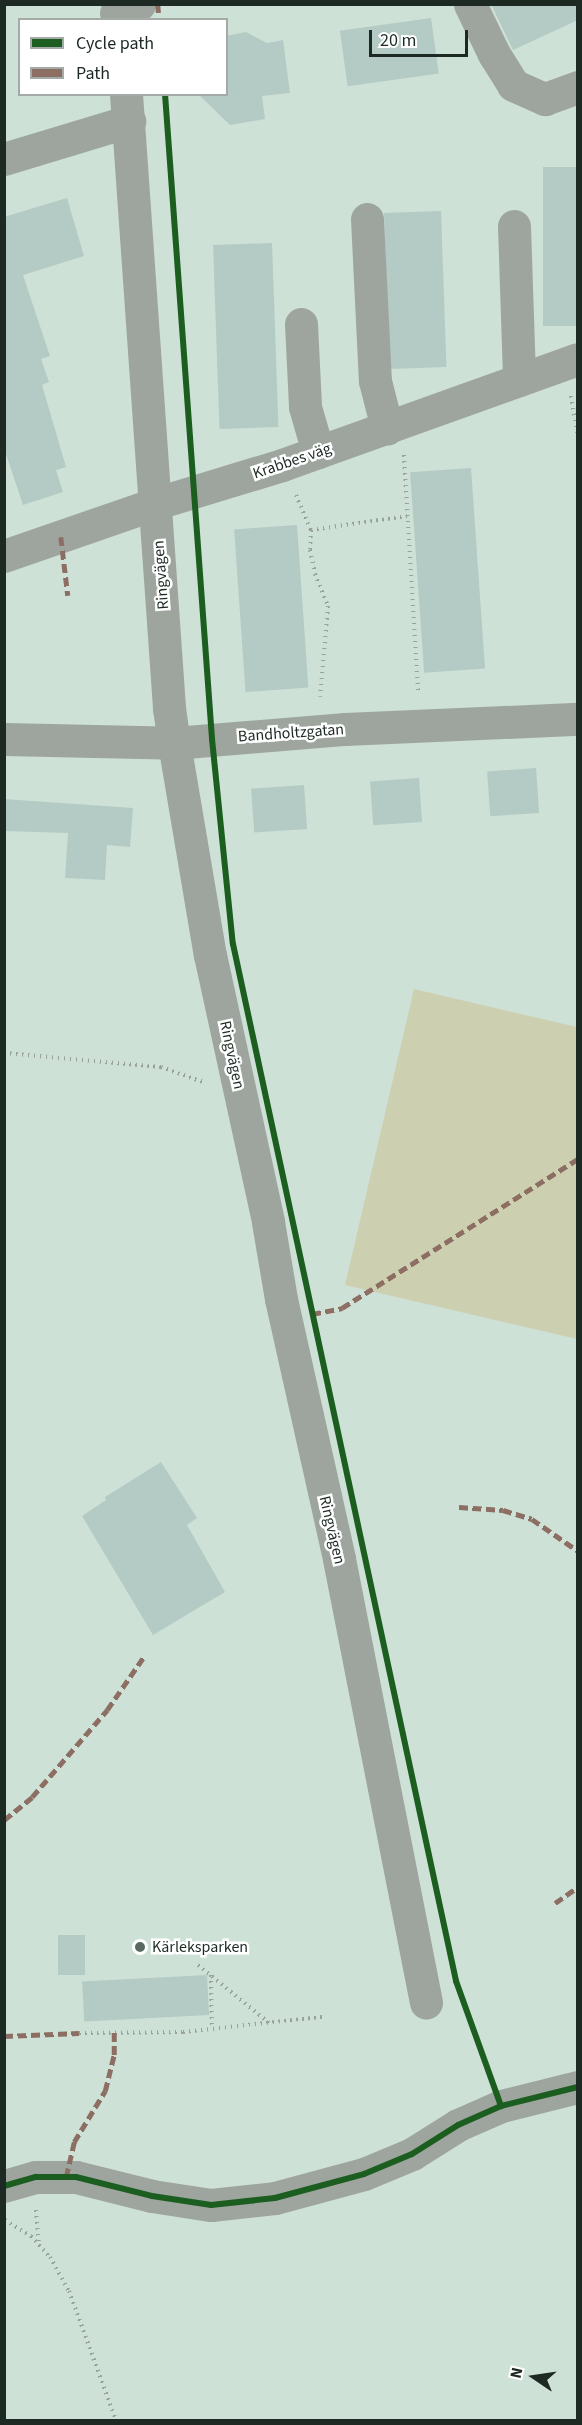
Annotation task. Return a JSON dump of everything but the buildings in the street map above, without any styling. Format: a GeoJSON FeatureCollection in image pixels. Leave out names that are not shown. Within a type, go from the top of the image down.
{"type":"FeatureCollection","features":[{"type":"Feature","properties":{"kind":"street"},"geometry":{"type":"LineString","coordinates":[[471,4],[499,63],[513,86],[545,99],[578,87]]}},
{"type":"Feature","properties":{"kind":"street"},"geometry":{"type":"LineString","coordinates":[[4,159],[127,108]]}},
{"type":"Feature","properties":{"kind":"street","name":"Ringvägen"},"geometry":{"type":"LineString","coordinates":[[127,108],[157,503],[169,708],[174,743],[210,955],[268,1222],[283,1310],[341,1570],[426,2002]]}},
{"type":"Feature","properties":{"kind":"street"},"geometry":{"type":"LineString","coordinates":[[367,219],[375,381],[390,427]]}},
{"type":"Feature","properties":{"kind":"street"},"geometry":{"type":"LineString","coordinates":[[514,226],[519,380]]}},
{"type":"Feature","properties":{"kind":"street"},"geometry":{"type":"LineString","coordinates":[[301,324],[305,407],[318,452]]}},
{"type":"Feature","properties":{"kind":"street","name":"Krabbes väg"},"geometry":{"type":"LineString","coordinates":[[4,556],[157,503],[282,465],[569,362]]}},
{"type":"Feature","properties":{"kind":"street","name":"Bandholtzgatan"},"geometry":{"type":"LineString","coordinates":[[4,740],[174,743],[321,731],[578,719]]}},
{"type":"Feature","properties":{"kind":"street"},"geometry":{"type":"LineString","coordinates":[[4,2186],[36,2177],[76,2177],[152,2196],[211,2205],[275,2198],[319,2187],[383,2166],[412,2154],[458,2125],[501,2106],[578,2087]]}},
{"type":"Feature","properties":{"kind":"path"},"geometry":{"type":"LineString","coordinates":[[569,362],[578,436]]}},
{"type":"Feature","properties":{"kind":"path"},"geometry":{"type":"LineString","coordinates":[[390,427],[405,460],[421,726]]}},
{"type":"Feature","properties":{"kind":"path"},"geometry":{"type":"LineString","coordinates":[[282,465],[311,530],[310,550],[315,573],[328,606],[326,646],[319,689],[321,731]]}},
{"type":"Feature","properties":{"kind":"path"},"geometry":{"type":"LineString","coordinates":[[311,530],[407,516]]}},
{"type":"Feature","properties":{"kind":"path"},"geometry":{"type":"LineString","coordinates":[[4,1053],[161,1067],[240,1094]]}},
{"type":"Feature","properties":{"kind":"path"},"geometry":{"type":"LineString","coordinates":[[198,1965],[269,2023]]}},
{"type":"Feature","properties":{"kind":"path"},"geometry":{"type":"LineString","coordinates":[[211,1975],[212,2028]]}},
{"type":"Feature","properties":{"kind":"path"},"geometry":{"type":"LineString","coordinates":[[79,2032],[183,2031],[322,2017]]}},
{"type":"Feature","properties":{"kind":"path"},"geometry":{"type":"LineString","coordinates":[[4,2220],[31,2236],[51,2257],[69,2291],[116,2421]]}},
{"type":"Feature","properties":{"kind":"green space"},"geometry":{"type":"Polygon","coordinates":[[[414,989],[577,1027],[577,1339],[345,1285],[414,989]]]}},
{"type":"Feature","properties":{"kind":"marked path"},"geometry":{"type":"LineString","coordinates":[[158,4],[159,18]]}},
{"type":"Feature","properties":{"kind":"marked path"},"geometry":{"type":"LineString","coordinates":[[61,537],[68,596]]}},
{"type":"Feature","properties":{"kind":"marked path"},"geometry":{"type":"LineString","coordinates":[[312,1314],[342,1308],[578,1159]]}},
{"type":"Feature","properties":{"kind":"marked path"},"geometry":{"type":"LineString","coordinates":[[459,1507],[503,1510],[532,1519],[578,1551]]}},
{"type":"Feature","properties":{"kind":"marked path"},"geometry":{"type":"LineString","coordinates":[[4,1820],[32,1797],[107,1710],[145,1655]]}},
{"type":"Feature","properties":{"kind":"marked path"},"geometry":{"type":"LineString","coordinates":[[555,1903],[578,1887]]}},
{"type":"Feature","properties":{"kind":"marked path"},"geometry":{"type":"LineString","coordinates":[[66,2177],[74,2142],[105,2091],[114,2055],[114,2032]]}},
{"type":"Feature","properties":{"kind":"marked path"},"geometry":{"type":"LineString","coordinates":[[4,2036],[79,2033]]}},
{"type":"Feature","properties":{"kind":"cycle path"},"geometry":{"type":"LineString","coordinates":[[165,96],[212,739],[233,944],[456,1981],[501,2106]]}},
{"type":"Feature","properties":{"kind":"cycle path"},"geometry":{"type":"LineString","coordinates":[[4,2186],[36,2177],[76,2177],[152,2196],[211,2205],[275,2198],[364,2174],[412,2154],[458,2125],[501,2106],[578,2087]]}},
{"type":"Feature","properties":{"kind":"place","name":"Kärleksparken"},"geometry":{"type":"Point","coordinates":[140,1947]}}]}
